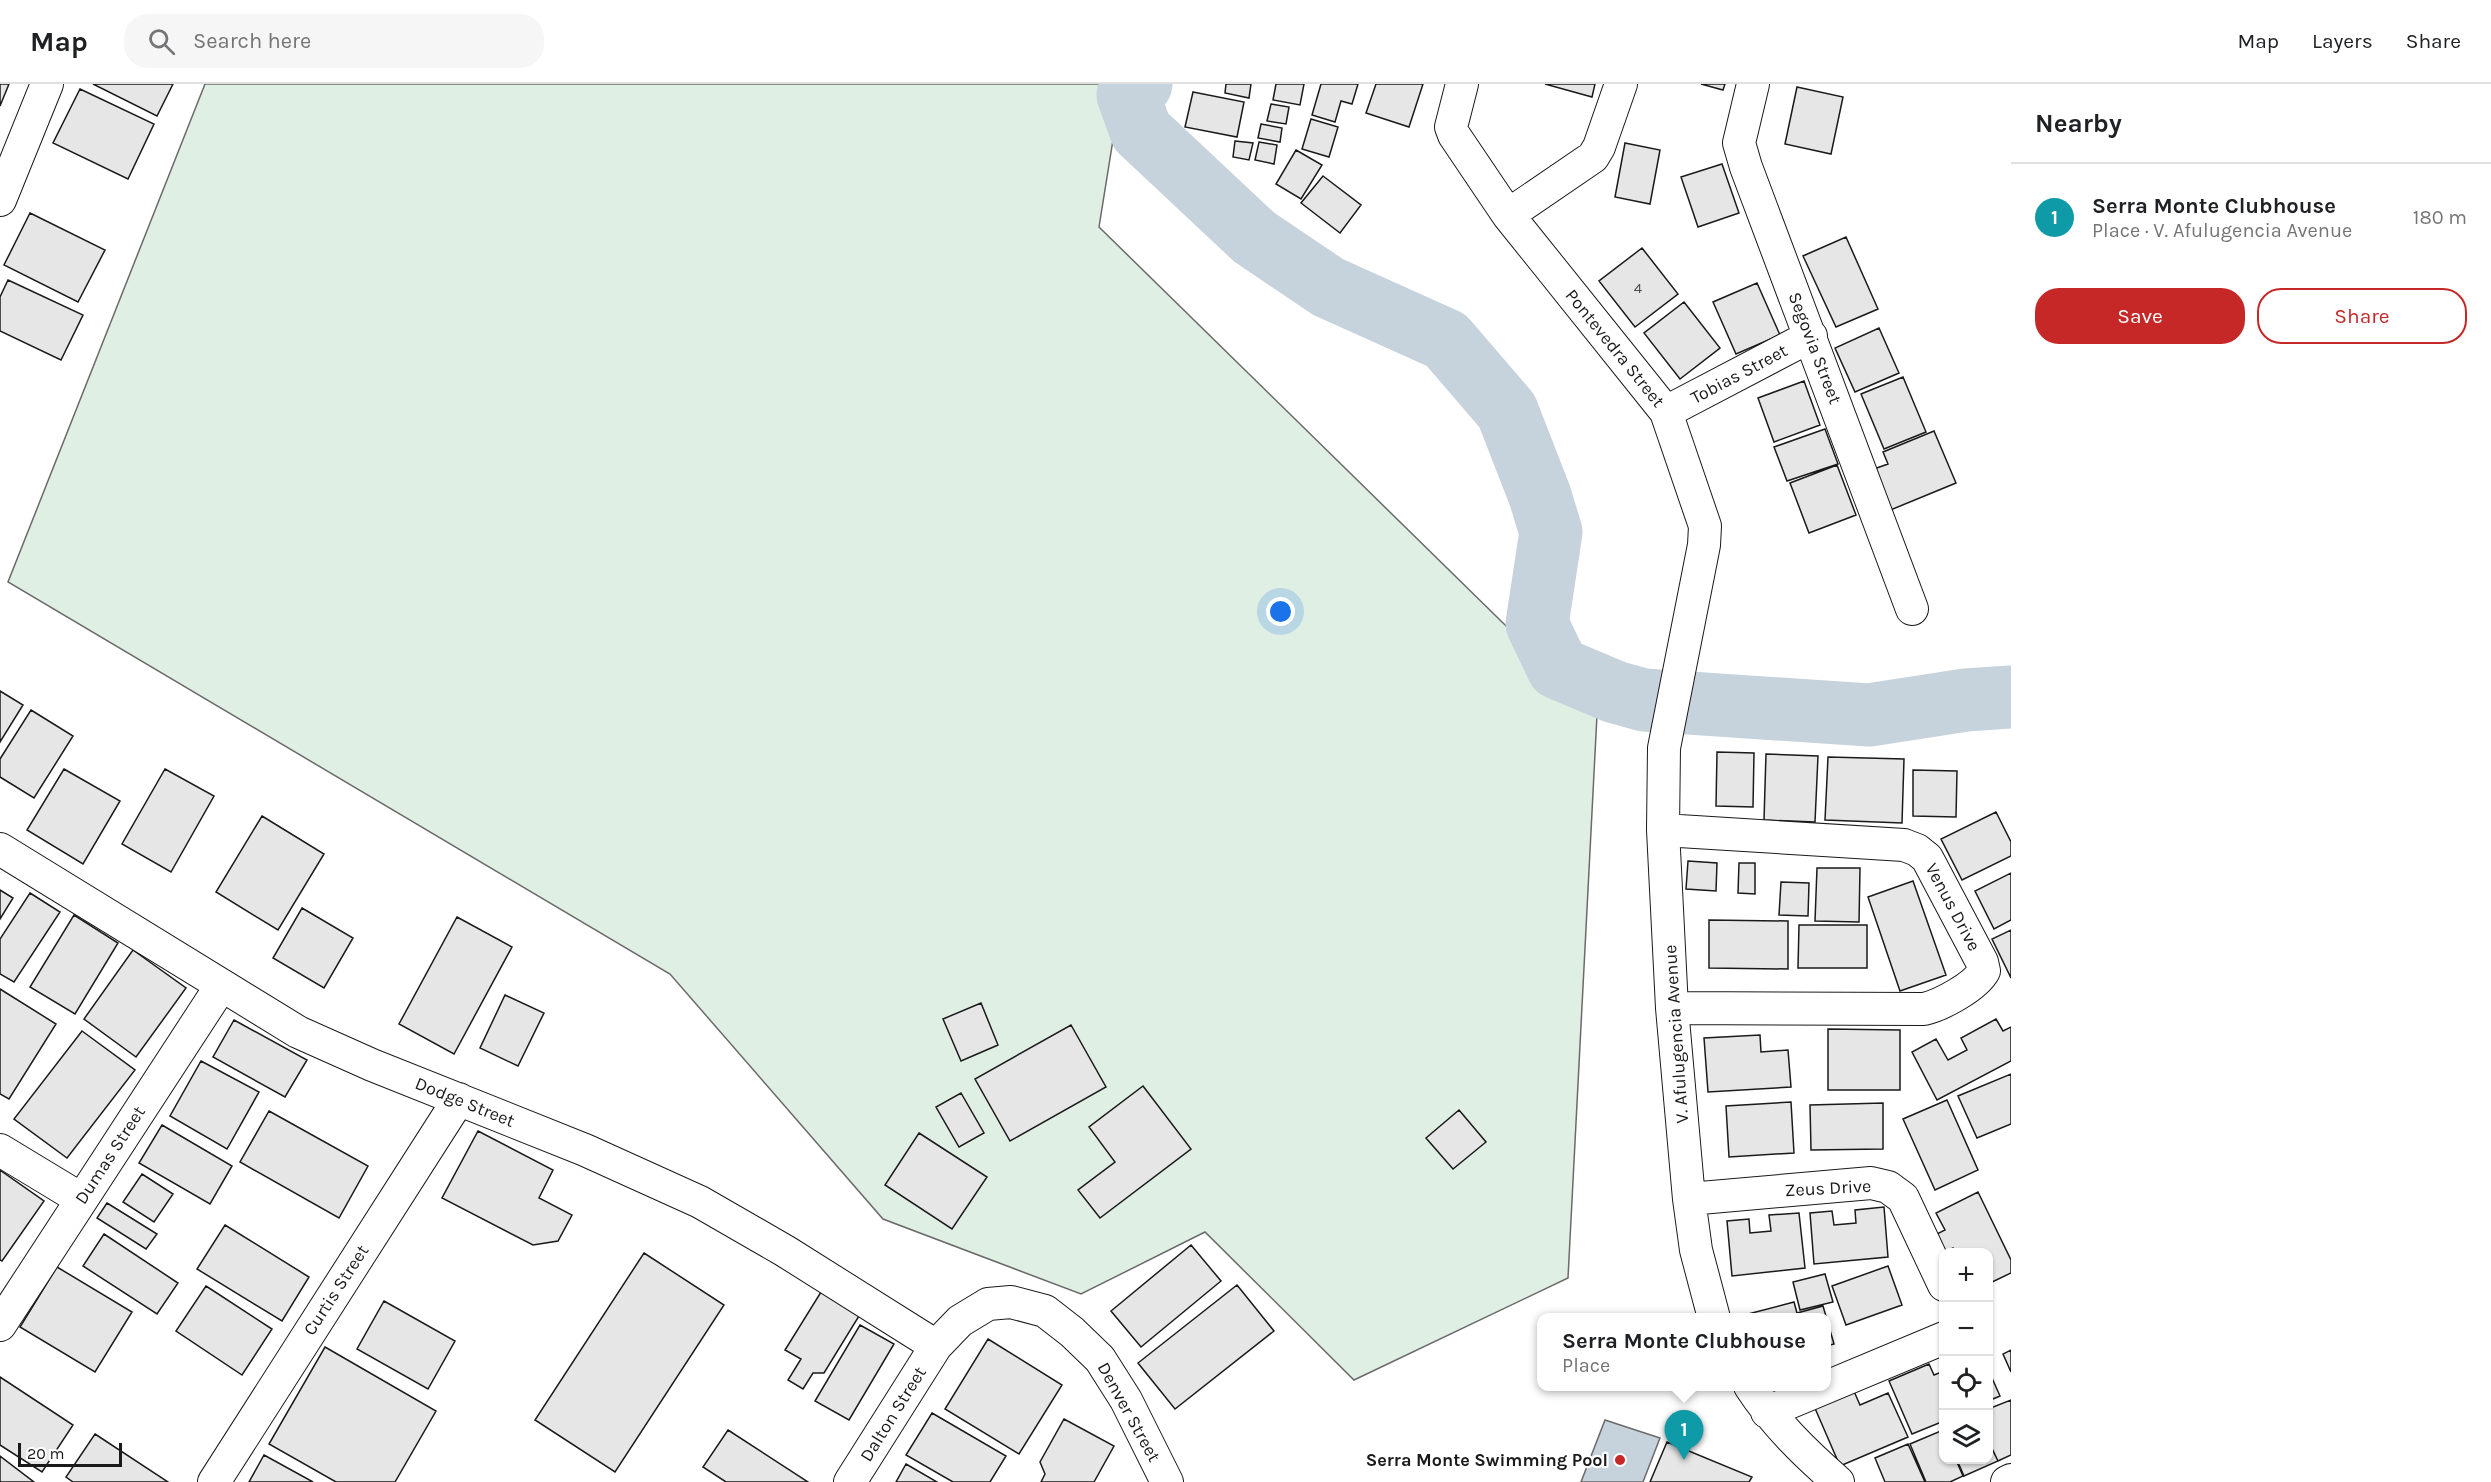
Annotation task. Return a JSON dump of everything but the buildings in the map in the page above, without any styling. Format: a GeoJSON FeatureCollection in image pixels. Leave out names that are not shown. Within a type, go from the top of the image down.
{"type":"FeatureCollection","features":[{"type":"Feature","properties":{"kind":"street"},"geometry":{"type":"LineString","coordinates":[[0,201],[47,84]]}},
{"type":"Feature","properties":{"kind":"street","name":"Pontevedra Street"},"geometry":{"type":"LineString","coordinates":[[1462,84],[1450,127],[1508,215],[1666,412],[1705,526],[1704,545],[1664,748]]}},
{"type":"Feature","properties":{"kind":"street"},"geometry":{"type":"LineString","coordinates":[[1508,215],[1593,157],[1599,147],[1621,84]]}},
{"type":"Feature","properties":{"kind":"street","name":"Segovia Street"},"geometry":{"type":"LineString","coordinates":[[1753,84],[1739,143],[1746,167],[1912,609]]}},
{"type":"Feature","properties":{"kind":"street","name":"Tobias Street"},"geometry":{"type":"LineString","coordinates":[[1666,412],[1811,336]]}},
{"type":"Feature","properties":{"kind":"street","name":"V. Afulugencia Avenue"},"geometry":{"type":"LineString","coordinates":[[1664,748],[1663,830],[1672,1008],[1689,1199],[1696,1250],[1712,1313]]}},
{"type":"Feature","properties":{"kind":"street","name":"Venus Drive"},"geometry":{"type":"LineString","coordinates":[[1663,830],[1905,845],[1917,850],[1927,858],[1982,962],[1984,971],[1979,981],[1934,1007],[1924,1009],[1672,1008]]}},
{"type":"Feature","properties":{"kind":"street","name":"Dodge Street"},"geometry":{"type":"LineString","coordinates":[[0,849],[298,1032],[372,1065],[585,1150],[700,1202],[785,1251],[936,1346]]}},
{"type":"Feature","properties":{"kind":"street","name":"Dumas Street"},"geometry":{"type":"LineString","coordinates":[[0,1325],[221,986]]}},
{"type":"Feature","properties":{"kind":"street","name":"Curtis Street"},"geometry":{"type":"LineString","coordinates":[[214,1482],[459,1099]]}},
{"type":"Feature","properties":{"kind":"street"},"geometry":{"type":"LineString","coordinates":[[0,1150],[81,1199]]}},
{"type":"Feature","properties":{"kind":"street","name":"Zeus Drive"},"geometry":{"type":"LineString","coordinates":[[1689,1199],[1871,1183],[1888,1187],[1903,1198],[1939,1274]]}},
{"type":"Feature","properties":{"kind":"street","name":"Denver Street"},"geometry":{"type":"LineString","coordinates":[[936,1346],[960,1321],[988,1304],[1011,1302],[1045,1311],[1072,1332],[1100,1359],[1125,1400],[1167,1482]]}},
{"type":"Feature","properties":{"kind":"street"},"geometry":{"type":"LineString","coordinates":[[1831,1385],[1939,1340]]}},
{"type":"Feature","properties":{"kind":"street","name":"Dalton Street"},"geometry":{"type":"LineString","coordinates":[[850,1482],[936,1346]]}},
{"type":"Feature","properties":{"kind":"street"},"geometry":{"type":"LineString","coordinates":[[1753,1391],[1767,1412],[1810,1457],[1838,1482]]}},
{"type":"Feature","properties":{"kind":"street"},"geometry":{"type":"LineString","coordinates":[[1767,1412],[1817,1391]]}},
{"type":"Feature","properties":{"kind":"green space"},"geometry":{"type":"Polygon","coordinates":[[[205,84],[1122,84],[1099,227],[1597,715],[1568,1278],[1354,1380],[1205,1232],[1081,1294],[883,1219],[670,974],[8,582],[205,84]]]}},
{"type":"Feature","properties":{"kind":"shaded area","name":"Serra Monte Swimming Pool"},"geometry":{"type":"Polygon","coordinates":[[[1605,1420],[1660,1438],[1643,1482],[1581,1482],[1605,1420]]]}},
{"type":"Feature","properties":{"kind":"waterway"},"geometry":{"type":"LineString","coordinates":[[1141,84],[1128,95],[1141,131],[1254,237],[1328,287],[1446,340],[1507,411],[1540,496],[1551,532],[1537,624],[1558,668],[1615,692],[1644,700],[1869,715],[1966,700],[2011,697]]}},
{"type":"Feature","properties":{"kind":"place","name":"Serra Monte Swimming Pool"},"geometry":{"type":"Point","coordinates":[1620,1460]}},
{"type":"Feature","properties":{"kind":"place","name":"Serra Monte Clubhouse"},"geometry":{"type":"Point","coordinates":[1684,1460]}}]}
